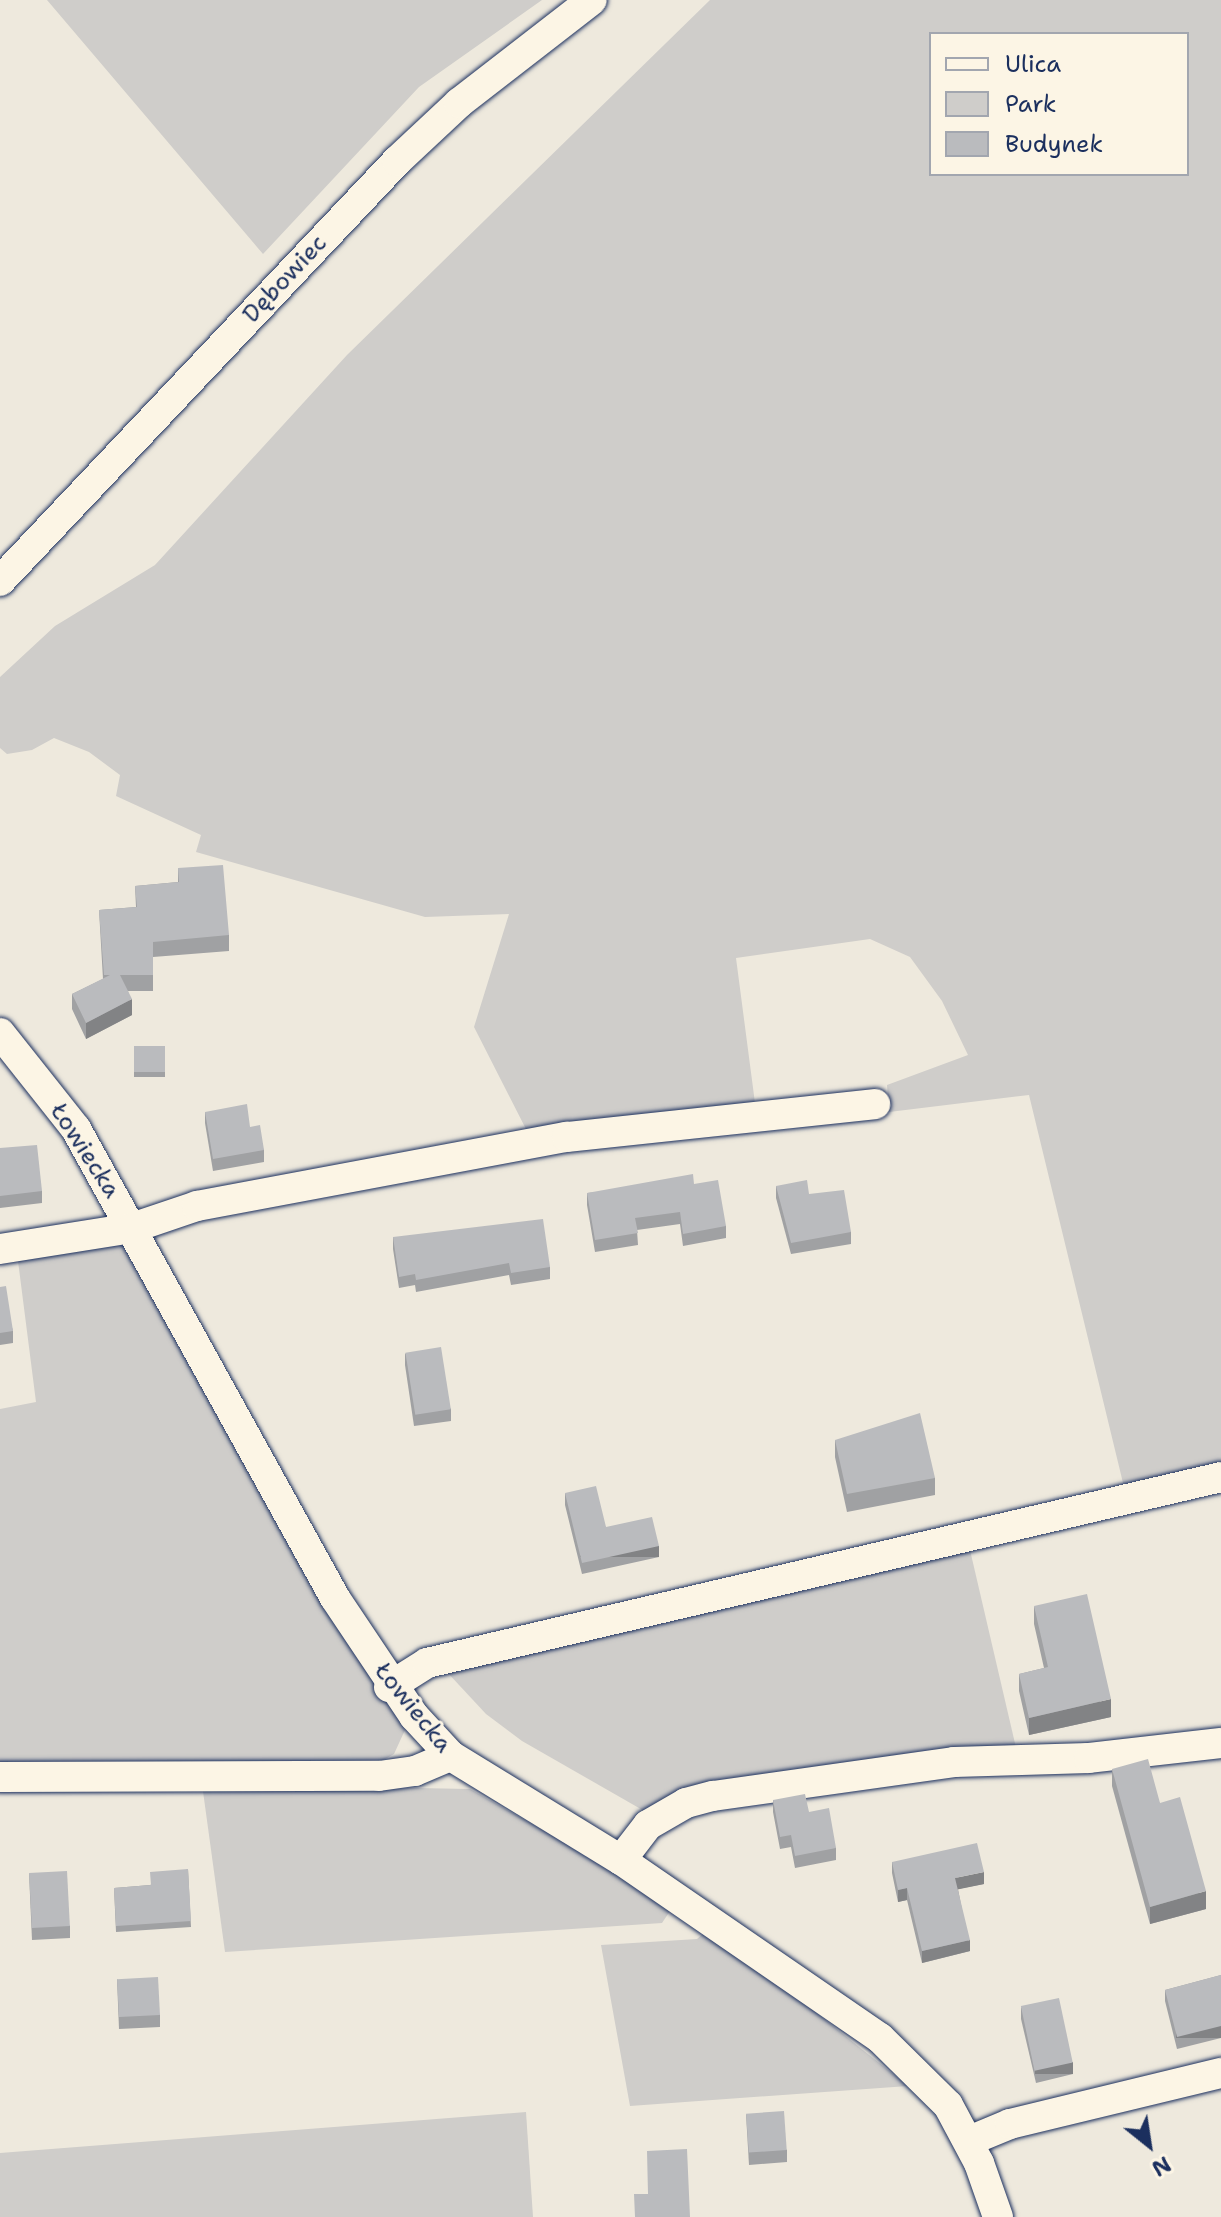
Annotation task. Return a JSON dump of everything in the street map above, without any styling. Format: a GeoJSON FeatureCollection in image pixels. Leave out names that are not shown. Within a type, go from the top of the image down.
{"type":"FeatureCollection","features":[{"type":"Feature","properties":{"kind":"street","name":"Dębowiec"},"geometry":{"type":"LineString","coordinates":[[0,581],[397,161],[459,103],[592,0]]}},
{"type":"Feature","properties":{"kind":"street","name":"Łowiecka"},"geometry":{"type":"LineString","coordinates":[[0,1033],[76,1129],[335,1598],[389,1687],[451,1756],[621,1860],[880,2038],[948,2105],[969,2141],[998,2217]]}},
{"type":"Feature","properties":{"kind":"street"},"geometry":{"type":"LineString","coordinates":[[0,1249],[132,1228],[197,1206],[567,1137],[875,1104]]}},
{"type":"Feature","properties":{"kind":"street"},"geometry":{"type":"LineString","coordinates":[[389,1687],[427,1663],[1221,1477]]}},
{"type":"Feature","properties":{"kind":"street"},"geometry":{"type":"LineString","coordinates":[[621,1860],[662,1815],[713,1796],[954,1762],[1089,1758],[1221,1743]]}},
{"type":"Feature","properties":{"kind":"street"},"geometry":{"type":"LineString","coordinates":[[0,1777],[379,1776],[415,1771],[451,1756]]}},
{"type":"Feature","properties":{"kind":"street"},"geometry":{"type":"LineString","coordinates":[[969,2141],[1010,2124],[1221,2073]]}},
{"type":"Feature","properties":{"kind":"green space"},"geometry":{"type":"Polygon","coordinates":[[[47,0],[542,0],[419,87],[263,254],[47,0]]]}},
{"type":"Feature","properties":{"kind":"green space"},"geometry":{"type":"Polygon","coordinates":[[[710,0],[1221,0],[1221,1464],[1124,1487],[1029,1095],[889,1112],[887,1085],[968,1055],[942,1001],[910,957],[870,939],[736,958],[755,1103],[529,1135],[474,1027],[509,914],[425,917],[196,852],[201,835],[116,796],[120,775],[89,752],[54,738],[32,750],[7,754],[0,748],[0,677],[55,626],[155,565],[347,355],[710,0]]]}},
{"type":"Feature","properties":{"kind":"green space"},"geometry":{"type":"Polygon","coordinates":[[[125,1241],[323,1600],[405,1730],[394,1754],[376,1764],[0,1771],[0,1409],[36,1402],[18,1261],[125,1241]]]}},
{"type":"Feature","properties":{"kind":"green space"},"geometry":{"type":"Polygon","coordinates":[[[970,1550],[1017,1752],[646,1812],[522,1741],[486,1714],[446,1671],[970,1550]]]}},
{"type":"Feature","properties":{"kind":"green space"},"geometry":{"type":"Polygon","coordinates":[[[202,1784],[470,1789],[590,1857],[670,1911],[662,1923],[225,1952],[202,1784]]]}},
{"type":"Feature","properties":{"kind":"green space"},"geometry":{"type":"Polygon","coordinates":[[[704,1933],[799,1999],[908,2086],[630,2106],[601,1945],[697,1939],[704,1933]]]}},
{"type":"Feature","properties":{"kind":"green space"},"geometry":{"type":"Polygon","coordinates":[[[526,2112],[533,2217],[0,2217],[0,2153],[526,2112]]]}},
{"type":"Feature","properties":{"kind":"building"},"geometry":{"type":"Polygon","coordinates":[[[223,865],[229,935],[153,942],[153,975],[120,975],[132,999],[86,1023],[72,994],[110,975],[104,975],[99,910],[137,907],[135,886],[179,882],[178,868],[223,865]]]}},
{"type":"Feature","properties":{"kind":"building"},"geometry":{"type":"Polygon","coordinates":[[[134,1046],[165,1046],[165,1072],[134,1072],[134,1046]]]}},
{"type":"Feature","properties":{"kind":"building"},"geometry":{"type":"Polygon","coordinates":[[[247,1104],[250,1127],[260,1125],[264,1150],[213,1159],[205,1112],[247,1104]]]}},
{"type":"Feature","properties":{"kind":"building"},"geometry":{"type":"Polygon","coordinates":[[[37,1145],[42,1191],[0,1196],[0,1148],[37,1145]]]}},
{"type":"Feature","properties":{"kind":"building"},"geometry":{"type":"Polygon","coordinates":[[[693,1174],[694,1184],[718,1180],[726,1226],[683,1234],[680,1212],[635,1218],[638,1233],[595,1240],[587,1193],[693,1174]]]}},
{"type":"Feature","properties":{"kind":"building"},"geometry":{"type":"Polygon","coordinates":[[[807,1180],[809,1194],[844,1190],[851,1232],[791,1243],[776,1186],[807,1180]]]}},
{"type":"Feature","properties":{"kind":"building"},"geometry":{"type":"Polygon","coordinates":[[[543,1219],[550,1267],[511,1273],[509,1263],[416,1280],[415,1274],[399,1277],[393,1237],[543,1219]]]}},
{"type":"Feature","properties":{"kind":"building"},"geometry":{"type":"Polygon","coordinates":[[[6,1286],[13,1331],[0,1333],[0,1287],[6,1286]]]}},
{"type":"Feature","properties":{"kind":"building"},"geometry":{"type":"Polygon","coordinates":[[[441,1347],[451,1409],[415,1415],[405,1353],[441,1347]]]}},
{"type":"Feature","properties":{"kind":"building"},"geometry":{"type":"Polygon","coordinates":[[[920,1413],[935,1478],[847,1494],[835,1440],[920,1413]]]}},
{"type":"Feature","properties":{"kind":"building"},"geometry":{"type":"Polygon","coordinates":[[[596,1486],[606,1527],[652,1517],[659,1546],[582,1563],[565,1493],[596,1486]]]}},
{"type":"Feature","properties":{"kind":"building"},"geometry":{"type":"Polygon","coordinates":[[[1087,1594],[1111,1699],[1029,1718],[1019,1674],[1048,1667],[1034,1606],[1087,1594]]]}},
{"type":"Feature","properties":{"kind":"building"},"geometry":{"type":"Polygon","coordinates":[[[1148,1759],[1160,1803],[1180,1797],[1206,1891],[1150,1907],[1112,1769],[1148,1759]]]}},
{"type":"Feature","properties":{"kind":"building"},"geometry":{"type":"Polygon","coordinates":[[[805,1794],[809,1812],[829,1808],[836,1848],[795,1856],[791,1835],[780,1837],[773,1800],[805,1794]]]}},
{"type":"Feature","properties":{"kind":"building"},"geometry":{"type":"Polygon","coordinates":[[[977,1843],[984,1872],[955,1878],[970,1940],[922,1951],[907,1888],[898,1890],[892,1862],[977,1843]]]}},
{"type":"Feature","properties":{"kind":"building"},"geometry":{"type":"Polygon","coordinates":[[[188,1869],[191,1921],[116,1926],[114,1888],[151,1885],[150,1872],[188,1869]]]}},
{"type":"Feature","properties":{"kind":"building"},"geometry":{"type":"Polygon","coordinates":[[[67,1871],[70,1926],[32,1928],[29,1873],[67,1871]]]}},
{"type":"Feature","properties":{"kind":"building"},"geometry":{"type":"Polygon","coordinates":[[[1221,1975],[1221,2026],[1177,2037],[1165,1990],[1221,1975]]]}},
{"type":"Feature","properties":{"kind":"building"},"geometry":{"type":"Polygon","coordinates":[[[158,1977],[160,2015],[119,2017],[117,1979],[158,1977]]]}},
{"type":"Feature","properties":{"kind":"building"},"geometry":{"type":"Polygon","coordinates":[[[1059,1998],[1073,2063],[1035,2071],[1021,2006],[1059,1998]]]}},
{"type":"Feature","properties":{"kind":"building"},"geometry":{"type":"Polygon","coordinates":[[[784,2111],[787,2150],[749,2153],[746,2114],[784,2111]]]}},
{"type":"Feature","properties":{"kind":"building"},"geometry":{"type":"Polygon","coordinates":[[[687,2149],[690,2217],[635,2217],[634,2194],[648,2194],[647,2151],[687,2149]]]}}]}
